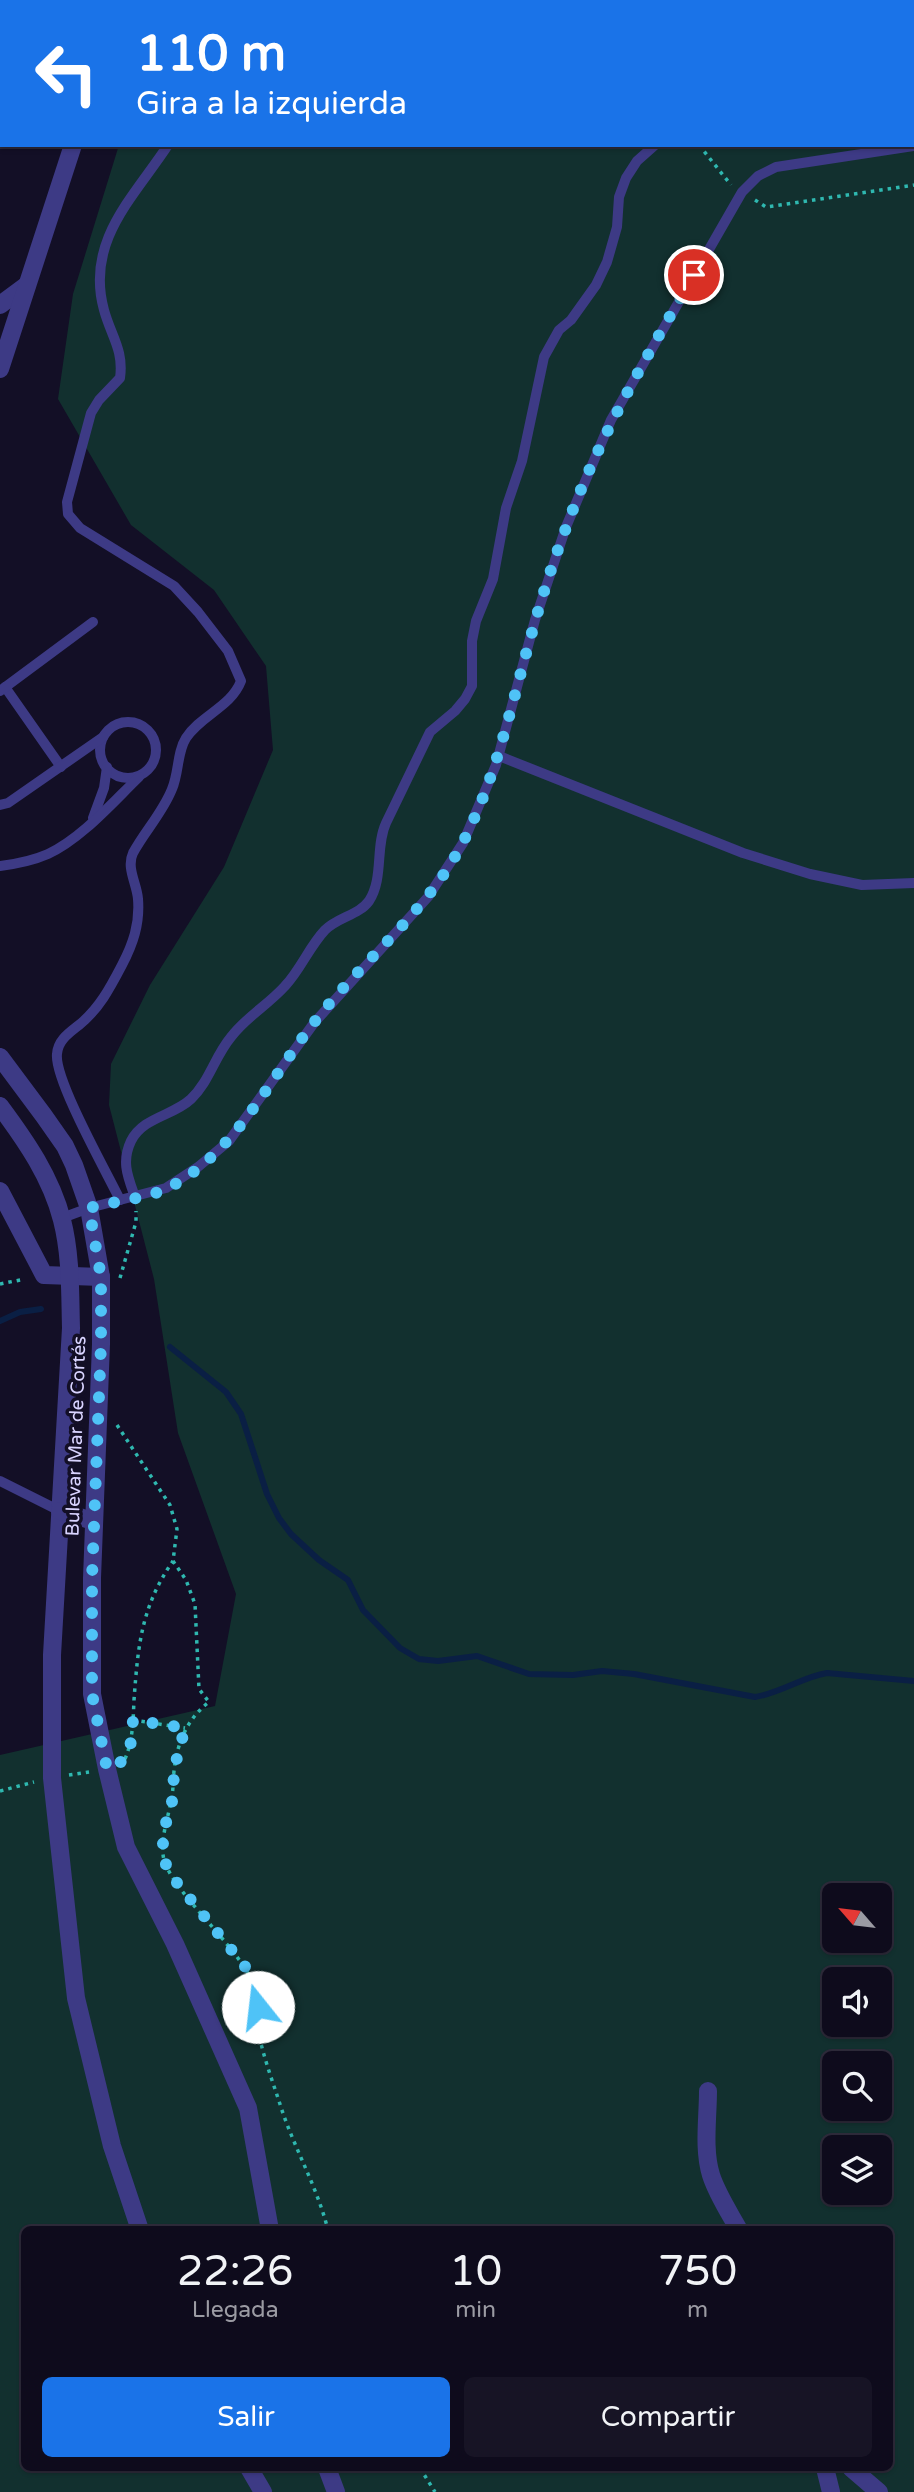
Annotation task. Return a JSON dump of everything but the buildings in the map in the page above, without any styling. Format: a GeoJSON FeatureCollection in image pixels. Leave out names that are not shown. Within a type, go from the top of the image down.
{"type":"FeatureCollection","features":[{"type":"Feature","properties":{"kind":"street"},"geometry":{"type":"LineString","coordinates":[[0,369],[72,147]]}},
{"type":"Feature","properties":{"kind":"street"},"geometry":{"type":"LineString","coordinates":[[0,305],[27,285]]}},
{"type":"Feature","properties":{"kind":"street","name":"Bulevar Mar de Cortés"},"geometry":{"type":"LineString","coordinates":[[0,1057],[65,1146],[89,1208],[101,1277],[101,1344],[93,1521],[92,1694],[107,1769],[126,1847],[175,1944],[248,2108],[269,2226]]}},
{"type":"Feature","properties":{"kind":"street"},"geometry":{"type":"LineString","coordinates":[[0,1106],[27,1142],[47,1178],[62,1218],[70,1276],[71,1328],[52,1655],[52,1778],[76,1998],[112,2146],[139,2226]]}},
{"type":"Feature","properties":{"kind":"street"},"geometry":{"type":"LineString","coordinates":[[0,1191],[44,1275],[101,1277]]}},
{"type":"Feature","properties":{"kind":"street"},"geometry":{"type":"LineString","coordinates":[[60,1511],[93,1521]]}},
{"type":"Feature","properties":{"kind":"street"},"geometry":{"type":"LineString","coordinates":[[708,2091],[707,2148],[710,2173],[737,2226]]}},
{"type":"Feature","properties":{"kind":"street"},"geometry":{"type":"LineString","coordinates":[[251,2471],[263,2492]]}},
{"type":"Feature","properties":{"kind":"street"},"geometry":{"type":"LineString","coordinates":[[328,2471],[336,2492]]}},
{"type":"Feature","properties":{"kind":"street"},"geometry":{"type":"LineString","coordinates":[[826,2471],[831,2492]]}},
{"type":"Feature","properties":{"kind":"street"},"geometry":{"type":"LineString","coordinates":[[854,2471],[879,2492]]}},
{"type":"Feature","properties":{"kind":"lane"},"geometry":{"type":"LineString","coordinates":[[120,1200],[61,1079],[56,1054],[61,1041],[91,1015],[105,996],[133,944],[137,931],[138,896],[132,876],[132,855],[171,791],[183,743],[194,728],[234,696],[241,681],[228,651],[174,586],[80,528],[68,514],[66,502],[91,413],[99,400],[120,378],[121,354],[104,311],[99,284],[102,258],[116,221],[132,193],[166,147]]}},
{"type":"Feature","properties":{"kind":"lane"},"geometry":{"type":"LineString","coordinates":[[135,1197],[124,1166],[130,1143],[138,1131],[164,1114],[181,1107],[195,1095],[231,1036],[247,1018],[286,985],[312,945],[327,928],[360,909],[373,893],[382,831],[430,732],[455,711],[472,685],[472,641],[476,621],[494,579],[506,508],[522,461],[544,357],[559,330],[570,320],[596,285],[607,262],[617,227],[619,197],[626,178],[637,161],[653,147]]}},
{"type":"Feature","properties":{"kind":"lane"},"geometry":{"type":"LineString","coordinates":[[62,1218],[89,1208],[166,1188],[198,1167],[229,1141],[314,1023],[428,897],[463,843],[499,757],[535,620],[566,527],[611,420],[741,192],[758,176],[776,167],[907,147]]}},
{"type":"Feature","properties":{"kind":"lane"},"geometry":{"type":"LineString","coordinates":[[61,767],[3,689],[93,622]]}},
{"type":"Feature","properties":{"kind":"lane"},"geometry":{"type":"LineString","coordinates":[[0,805],[8,803],[61,767],[116,725],[124,722],[141,725],[148,730],[156,745],[153,762],[71,840],[49,854],[26,862],[0,866]]}},
{"type":"Feature","properties":{"kind":"lane"},"geometry":{"type":"LineString","coordinates":[[103,737],[101,754],[107,767],[124,778],[141,775]]}},
{"type":"Feature","properties":{"kind":"lane"},"geometry":{"type":"LineString","coordinates":[[499,757],[743,853],[810,874],[862,885],[914,883]]}},
{"type":"Feature","properties":{"kind":"lane"},"geometry":{"type":"LineString","coordinates":[[92,821],[104,788],[107,767]]}},
{"type":"Feature","properties":{"kind":"lane"},"geometry":{"type":"LineString","coordinates":[[0,1481],[60,1511]]}},
{"type":"Feature","properties":{"kind":"path"},"geometry":{"type":"LineString","coordinates":[[701,147],[729,183],[766,207],[914,186]]}},
{"type":"Feature","properties":{"kind":"path"},"geometry":{"type":"LineString","coordinates":[[0,1284],[44,1275]]}},
{"type":"Feature","properties":{"kind":"path"},"geometry":{"type":"LineString","coordinates":[[0,1791],[120,1765],[132,1742],[139,1640],[146,1611],[158,1583],[173,1561],[177,1529],[170,1505],[121,1434],[112,1415]]}},
{"type":"Feature","properties":{"kind":"path"},"geometry":{"type":"LineString","coordinates":[[173,1561],[186,1580],[195,1604],[199,1689],[209,1702],[195,1712],[185,1728],[174,1769],[173,1798],[164,1830],[162,1857],[174,1879],[247,1969],[256,1989],[258,2032],[288,2133],[312,2179],[327,2226]]}},
{"type":"Feature","properties":{"kind":"path"},"geometry":{"type":"LineString","coordinates":[[133,1720],[185,1728]]}},
{"type":"Feature","properties":{"kind":"path"},"geometry":{"type":"LineString","coordinates":[[422,2471],[435,2492]]}},
{"type":"Feature","properties":{"kind":"green space"},"geometry":{"type":"Polygon","coordinates":[[[118,147],[914,147],[914,2492],[0,2492],[0,1755],[215,1706],[236,1594],[178,1433],[154,1279],[109,1105],[111,1064],[150,985],[224,867],[273,750],[266,666],[214,590],[131,525],[58,399],[73,294],[118,147]]]}},
{"type":"Feature","properties":{"kind":"waterway"},"geometry":{"type":"LineString","coordinates":[[0,1321],[20,1312],[41,1309]]}},
{"type":"Feature","properties":{"kind":"waterway"},"geometry":{"type":"LineString","coordinates":[[170,1347],[226,1392],[241,1414],[267,1494],[291,1534],[319,1560],[348,1580],[363,1610],[400,1648],[419,1659],[438,1661],[477,1656],[529,1674],[573,1675],[602,1671],[634,1674],[755,1697],[827,1673],[914,1681]]}},
{"type":"Feature","properties":{"kind":"route"},"geometry":{"type":"LineString","coordinates":[[258,2007],[256,1989],[247,1969],[174,1879],[162,1857],[164,1830],[173,1798],[174,1769],[185,1728],[133,1720],[132,1742],[125,1758],[120,1765],[107,1769],[92,1694],[93,1521],[101,1344],[101,1277],[89,1208],[166,1188],[198,1167],[229,1141],[314,1023],[428,897],[463,843],[496,765],[535,620],[566,527],[611,420],[694,275]]}}]}
